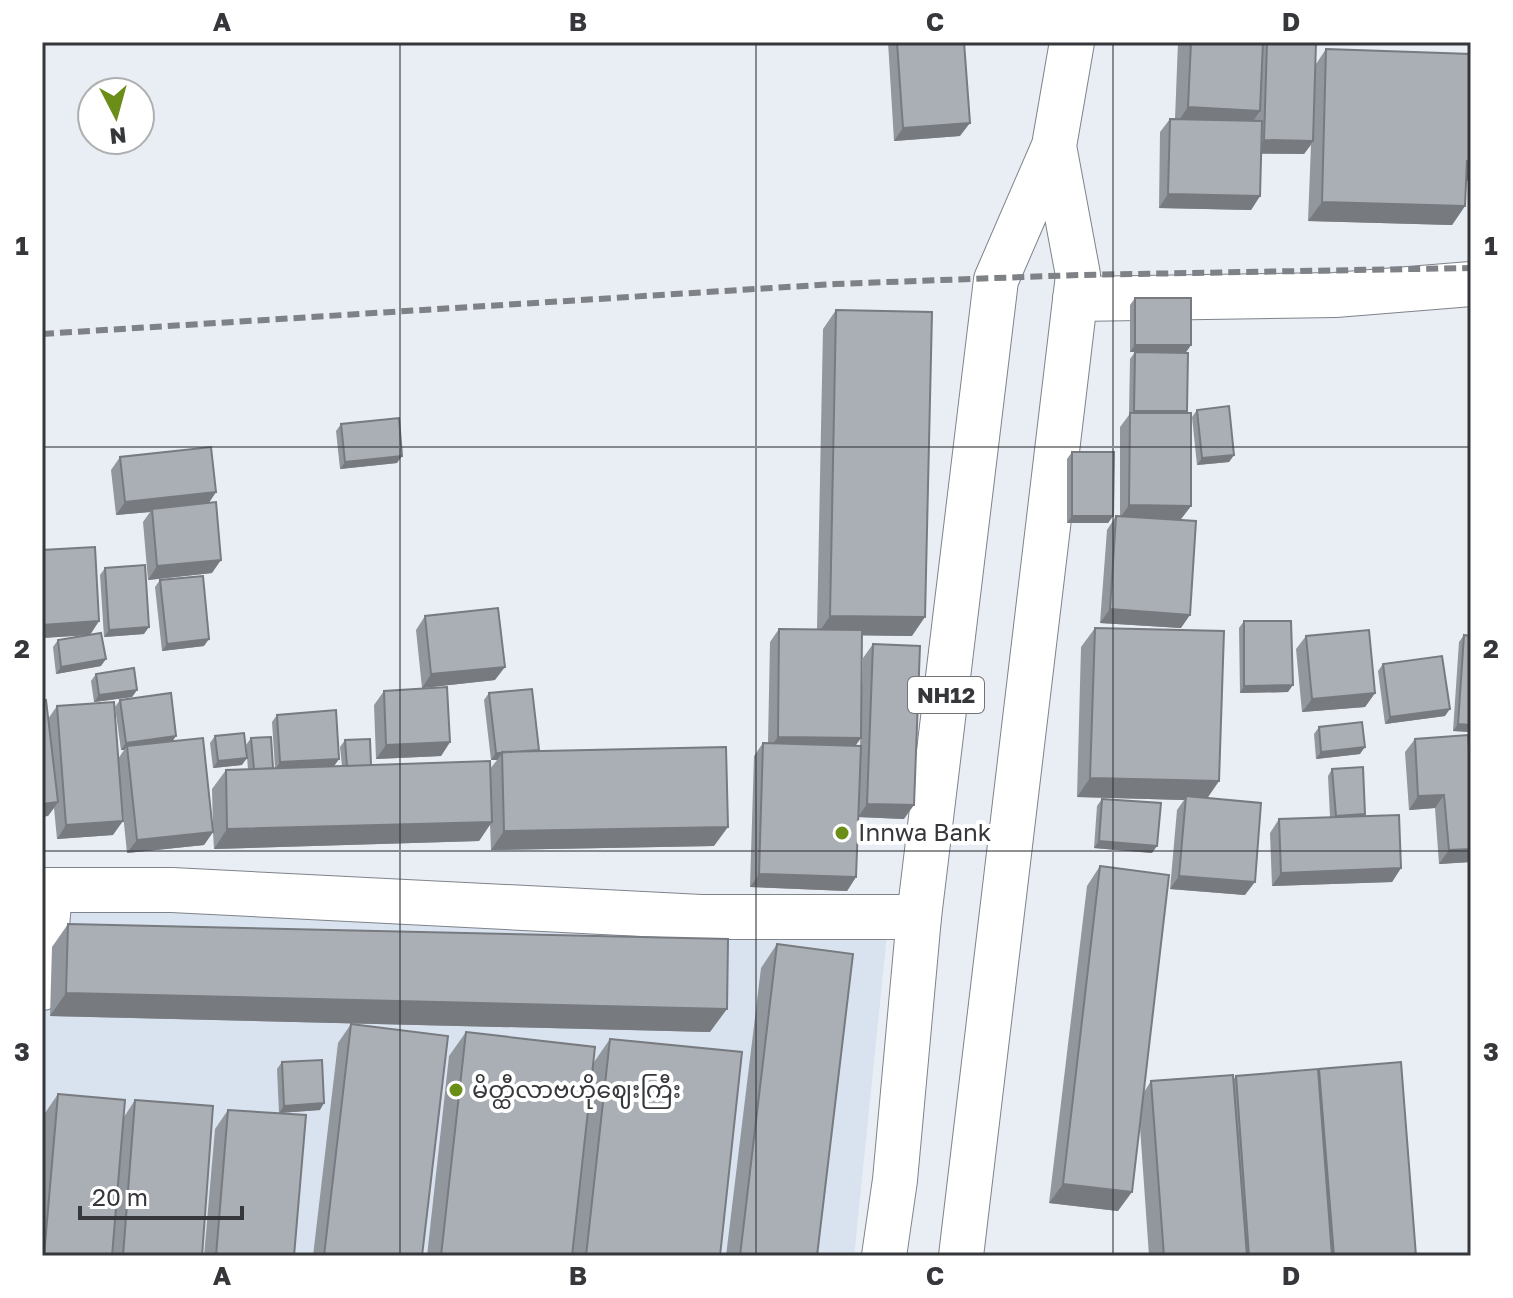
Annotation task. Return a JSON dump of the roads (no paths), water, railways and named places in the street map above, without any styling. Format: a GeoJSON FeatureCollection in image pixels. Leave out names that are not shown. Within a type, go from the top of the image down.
{"type":"FeatureCollection","features":[{"type":"Feature","properties":{"kind":"main road","name":"NH12"},"geometry":{"type":"LineString","coordinates":[[884,1256],[895,1180],[919,917],[996,280],[1054,146],[1072,42]]}},
{"type":"Feature","properties":{"kind":"main road","name":"NH12"},"geometry":{"type":"LineString","coordinates":[[961,1256],[1078,275],[1054,146]]}},
{"type":"Feature","properties":{"kind":"main road"},"geometry":{"type":"LineString","coordinates":[[1075,299],[1335,295],[1471,284]]}},
{"type":"Feature","properties":{"kind":"main road"},"geometry":{"type":"LineString","coordinates":[[42,988],[46,890],[172,890],[701,917],[919,917]]}},
{"type":"Feature","properties":{"kind":"railway"},"geometry":{"type":"LineString","coordinates":[[42,334],[835,284],[1078,275],[1471,268]]}},
{"type":"Feature","properties":{"kind":"place","name":"Innwa Bank"},"geometry":{"type":"Point","coordinates":[842,833]}},
{"type":"Feature","properties":{"kind":"place","name":"မိတ္ထီလာဗဟိုဈေးကြီး"},"geometry":{"type":"Point","coordinates":[456,1090]}}]}
